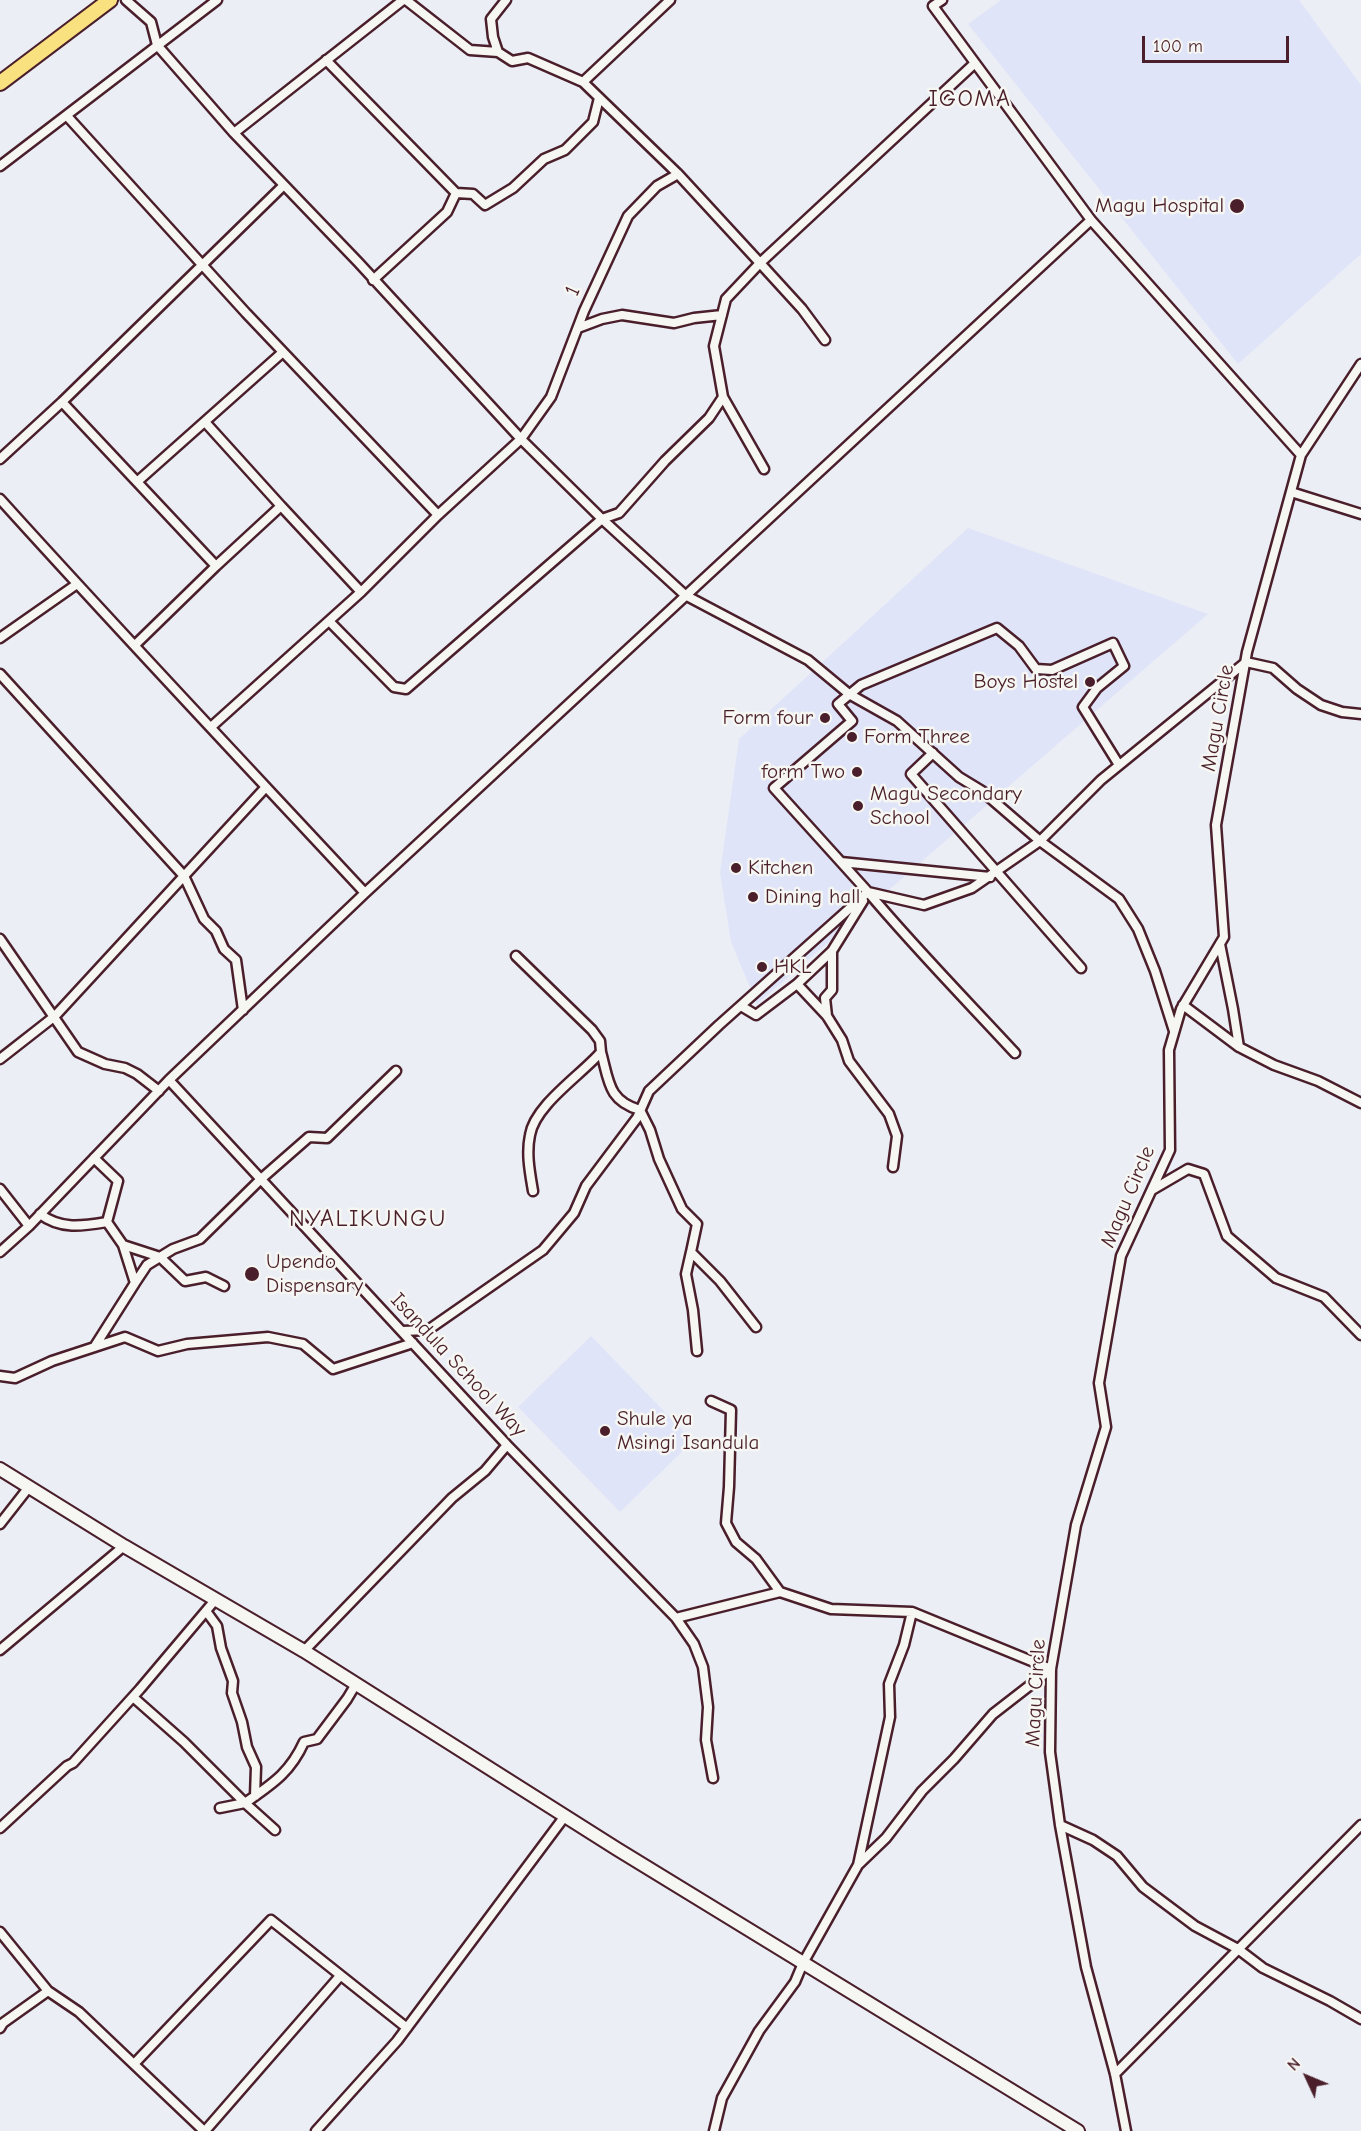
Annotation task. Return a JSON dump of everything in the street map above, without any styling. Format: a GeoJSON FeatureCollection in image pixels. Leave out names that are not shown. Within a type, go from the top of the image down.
{"type":"FeatureCollection","features":[{"type":"Feature","properties":{"kind":"highway"},"geometry":{"type":"LineString","coordinates":[[0,83],[110,0]]}},
{"type":"Feature","properties":{"kind":"main road"},"geometry":{"type":"LineString","coordinates":[[0,1470],[124,1546],[304,1651],[802,1963],[1078,2131]]}},
{"type":"Feature","properties":{"kind":"street"},"geometry":{"type":"LineString","coordinates":[[126,0],[151,21],[157,45],[234,133],[521,439],[602,519],[686,596],[808,660],[849,694],[897,721],[959,777],[982,791],[1040,841],[1119,899],[1138,929],[1155,971],[1174,1031]]}},
{"type":"Feature","properties":{"kind":"street"},"geometry":{"type":"LineString","coordinates":[[0,166],[217,0]]}},
{"type":"Feature","properties":{"kind":"street"},"geometry":{"type":"LineString","coordinates":[[234,133],[404,0],[470,50],[498,52],[512,61],[528,58],[583,82],[678,174],[801,309],[825,339]]}},
{"type":"Feature","properties":{"kind":"street"},"geometry":{"type":"LineString","coordinates":[[498,52],[491,19],[506,0]]}},
{"type":"Feature","properties":{"kind":"street"},"geometry":{"type":"LineString","coordinates":[[583,82],[670,0]]}},
{"type":"Feature","properties":{"kind":"street"},"geometry":{"type":"LineString","coordinates":[[942,0],[930,3],[1090,220],[1301,455]]}},
{"type":"Feature","properties":{"kind":"street"},"geometry":{"type":"LineString","coordinates":[[326,60],[456,193],[473,194],[485,205],[513,188],[544,159],[566,150],[593,122],[599,98]]}},
{"type":"Feature","properties":{"kind":"street"},"geometry":{"type":"LineString","coordinates":[[764,469],[723,397],[714,346],[726,299],[760,263],[975,63]]}},
{"type":"Feature","properties":{"kind":"street"},"geometry":{"type":"LineString","coordinates":[[67,116],[283,352],[438,515]]}},
{"type":"Feature","properties":{"kind":"street","name":"1"},"geometry":{"type":"LineString","coordinates":[[211,727],[361,592],[438,515],[521,439],[551,397],[578,328],[628,216],[657,186],[678,174]]}},
{"type":"Feature","properties":{"kind":"street"},"geometry":{"type":"LineString","coordinates":[[0,459],[62,402],[284,185]]}},
{"type":"Feature","properties":{"kind":"street"},"geometry":{"type":"LineString","coordinates":[[374,280],[447,212],[456,193]]}},
{"type":"Feature","properties":{"kind":"street"},"geometry":{"type":"LineString","coordinates":[[0,1252],[29,1226],[169,1080],[365,893],[1090,220]]}},
{"type":"Feature","properties":{"kind":"street"},"geometry":{"type":"LineString","coordinates":[[578,328],[602,319],[622,315],[674,323],[722,315]]}},
{"type":"Feature","properties":{"kind":"street"},"geometry":{"type":"LineString","coordinates":[[138,481],[283,352]]}},
{"type":"Feature","properties":{"kind":"street","name":"Magu Circle"},"geometry":{"type":"LineString","coordinates":[[1126,2131],[1115,2074],[1086,1967],[1060,1825],[1050,1752],[1052,1669],[1076,1525],[1106,1427],[1099,1383],[1121,1256],[1170,1150],[1169,1050],[1183,1005],[1224,937],[1216,825],[1247,652],[1301,455],[1361,364]]}},
{"type":"Feature","properties":{"kind":"street"},"geometry":{"type":"LineString","coordinates":[[329,621],[394,687],[406,689],[602,519],[619,513],[665,461],[709,418],[723,397]]}},
{"type":"Feature","properties":{"kind":"street"},"geometry":{"type":"LineString","coordinates":[[62,402],[216,566]]}},
{"type":"Feature","properties":{"kind":"street"},"geometry":{"type":"LineString","coordinates":[[204,422],[361,592]]}},
{"type":"Feature","properties":{"kind":"street"},"geometry":{"type":"LineString","coordinates":[[1291,492],[1361,514]]}},
{"type":"Feature","properties":{"kind":"street"},"geometry":{"type":"LineString","coordinates":[[0,499],[365,893]]}},
{"type":"Feature","properties":{"kind":"street"},"geometry":{"type":"LineString","coordinates":[[135,645],[281,506]]}},
{"type":"Feature","properties":{"kind":"street"},"geometry":{"type":"LineString","coordinates":[[0,638],[77,584]]}},
{"type":"Feature","properties":{"kind":"street"},"geometry":{"type":"LineString","coordinates":[[1015,1053],[906,937],[774,788],[852,721],[838,704],[861,685],[997,628],[1019,646],[1036,669],[1053,670],[1113,644],[1124,666],[1098,688],[1083,707],[1119,765]]}},
{"type":"Feature","properties":{"kind":"street"},"geometry":{"type":"LineString","coordinates":[[868,892],[924,905],[972,888],[1040,841],[1101,780],[1246,662],[1273,668],[1321,705],[1342,712],[1361,714]]}},
{"type":"Feature","properties":{"kind":"street"},"geometry":{"type":"LineString","coordinates":[[0,674],[184,876],[204,919],[216,931],[224,949],[236,960],[243,1010]]}},
{"type":"Feature","properties":{"kind":"street"},"geometry":{"type":"LineString","coordinates":[[933,753],[911,774],[994,874],[1081,968]]}},
{"type":"Feature","properties":{"kind":"street"},"geometry":{"type":"LineString","coordinates":[[0,1059],[55,1016],[266,787]]}},
{"type":"Feature","properties":{"kind":"street"},"geometry":{"type":"LineString","coordinates":[[841,862],[994,874]]}},
{"type":"Feature","properties":{"kind":"street"},"geometry":{"type":"LineString","coordinates":[[741,1006],[756,1015],[797,984],[832,951],[868,892]]}},
{"type":"Feature","properties":{"kind":"street"},"geometry":{"type":"LineString","coordinates":[[402,1331],[428,1330],[543,1250],[574,1213],[586,1186],[637,1118],[649,1091],[868,892]]}},
{"type":"Feature","properties":{"kind":"street"},"geometry":{"type":"LineString","coordinates":[[0,939],[78,1052],[105,1064],[125,1068],[159,1090]]}},
{"type":"Feature","properties":{"kind":"street"},"geometry":{"type":"LineString","coordinates":[[1220,944],[1239,1047]]}},
{"type":"Feature","properties":{"kind":"street"},"geometry":{"type":"LineString","coordinates":[[827,1016],[825,998],[832,990],[832,951]]}},
{"type":"Feature","properties":{"kind":"street"},"geometry":{"type":"LineString","coordinates":[[516,956],[592,1030],[600,1041],[612,1093],[627,1107],[640,1110]]}},
{"type":"Feature","properties":{"kind":"street"},"geometry":{"type":"LineString","coordinates":[[797,984],[827,1016],[842,1040],[849,1061],[889,1114],[897,1136],[893,1167]]}},
{"type":"Feature","properties":{"kind":"street"},"geometry":{"type":"LineString","coordinates":[[1183,1005],[1239,1047],[1274,1065],[1318,1081],[1361,1103]]}},
{"type":"Feature","properties":{"kind":"street"},"geometry":{"type":"LineString","coordinates":[[534,1191],[529,1163],[530,1134],[542,1110],[601,1052]]}},
{"type":"Feature","properties":{"kind":"street"},"geometry":{"type":"LineString","coordinates":[[94,1346],[147,1265],[173,1249],[200,1239],[261,1179],[309,1137],[327,1138],[396,1071]]}},
{"type":"Feature","properties":{"kind":"street","name":"Isandula School Way"},"geometry":{"type":"LineString","coordinates":[[169,1080],[507,1445],[676,1618],[694,1644],[703,1668],[708,1707],[706,1740],[712,1778]]}},
{"type":"Feature","properties":{"kind":"street"},"geometry":{"type":"LineString","coordinates":[[640,1110],[682,1209],[697,1224],[686,1274],[693,1310],[697,1351]]}},
{"type":"Feature","properties":{"kind":"street"},"geometry":{"type":"LineString","coordinates":[[94,1158],[118,1181],[107,1222],[123,1245],[135,1283]]}},
{"type":"Feature","properties":{"kind":"street"},"geometry":{"type":"LineString","coordinates":[[1151,1190],[1188,1169],[1204,1174],[1227,1236],[1276,1278],[1324,1297],[1361,1335]]}},
{"type":"Feature","properties":{"kind":"street"},"geometry":{"type":"LineString","coordinates":[[0,1189],[29,1226]]}},
{"type":"Feature","properties":{"kind":"street"},"geometry":{"type":"LineString","coordinates":[[40,1214],[50,1222],[76,1227],[107,1222]]}},
{"type":"Feature","properties":{"kind":"street"},"geometry":{"type":"LineString","coordinates":[[123,1245],[160,1257],[185,1281],[206,1277],[224,1286]]}},
{"type":"Feature","properties":{"kind":"street"},"geometry":{"type":"LineString","coordinates":[[691,1252],[720,1281],[756,1327]]}},
{"type":"Feature","properties":{"kind":"street"},"geometry":{"type":"LineString","coordinates":[[0,1376],[15,1378],[52,1361],[125,1337],[158,1352],[197,1343],[268,1338],[303,1344],[333,1370],[412,1343]]}},
{"type":"Feature","properties":{"kind":"street"},"geometry":{"type":"LineString","coordinates":[[711,1401],[731,1410],[726,1523],[736,1542],[756,1558],[780,1592]]}},
{"type":"Feature","properties":{"kind":"street"},"geometry":{"type":"LineString","coordinates":[[304,1651],[452,1498],[485,1471],[507,1445]]}},
{"type":"Feature","properties":{"kind":"street"},"geometry":{"type":"LineString","coordinates":[[0,1524],[29,1488]]}},
{"type":"Feature","properties":{"kind":"street"},"geometry":{"type":"LineString","coordinates":[[0,1650],[124,1546]]}},
{"type":"Feature","properties":{"kind":"street"},"geometry":{"type":"LineString","coordinates":[[676,1618],[780,1592],[831,1608],[912,1612],[1052,1669]]}},
{"type":"Feature","properties":{"kind":"street"},"geometry":{"type":"LineString","coordinates":[[0,1828],[67,1766],[73,1764],[216,1599]]}},
{"type":"Feature","properties":{"kind":"street"},"geometry":{"type":"LineString","coordinates":[[206,1611],[217,1626],[221,1648],[233,1681],[232,1693],[247,1746],[256,1767],[255,1796]]}},
{"type":"Feature","properties":{"kind":"street"},"geometry":{"type":"LineString","coordinates":[[858,1865],[890,1717],[889,1684],[904,1645],[912,1612]]}},
{"type":"Feature","properties":{"kind":"street"},"geometry":{"type":"LineString","coordinates":[[714,2131],[722,2098],[759,2031],[795,1982],[802,1963],[858,1865],[886,1838],[922,1791],[954,1759],[993,1714],[1052,1669]]}},
{"type":"Feature","properties":{"kind":"street"},"geometry":{"type":"LineString","coordinates":[[220,1808],[245,1803],[295,1762],[304,1742],[316,1739],[356,1684]]}},
{"type":"Feature","properties":{"kind":"street"},"geometry":{"type":"LineString","coordinates":[[133,1697],[184,1742],[275,1830]]}},
{"type":"Feature","properties":{"kind":"street"},"geometry":{"type":"LineString","coordinates":[[316,2131],[360,2084],[407,2028],[565,1816]]}},
{"type":"Feature","properties":{"kind":"street"},"geometry":{"type":"LineString","coordinates":[[1060,1825],[1093,1840],[1117,1856],[1143,1887],[1195,1926],[1238,1949],[1263,1968],[1361,2019]]}},
{"type":"Feature","properties":{"kind":"street"},"geometry":{"type":"LineString","coordinates":[[1115,2074],[1361,1825]]}},
{"type":"Feature","properties":{"kind":"street"},"geometry":{"type":"LineString","coordinates":[[134,2064],[271,1920],[407,2028]]}},
{"type":"Feature","properties":{"kind":"street"},"geometry":{"type":"LineString","coordinates":[[0,1932],[48,1991],[79,2012],[205,2131],[340,1976]]}},
{"type":"Feature","properties":{"kind":"street"},"geometry":{"type":"LineString","coordinates":[[1,2024],[48,1991]]}},
{"type":"Feature","properties":{"kind":"shaded area","name":"Magu Hospital"},"geometry":{"type":"Polygon","coordinates":[[[1001,0],[1299,0],[1361,85],[1361,254],[1238,364],[968,24],[1001,0]]]}},
{"type":"Feature","properties":{"kind":"shaded area","name":"Magu Secondary School"},"geometry":{"type":"Polygon","coordinates":[[[968,528],[1208,614],[757,1004],[731,942],[720,873],[739,739],[968,528]]]}},
{"type":"Feature","properties":{"kind":"shaded area"},"geometry":{"type":"Polygon","coordinates":[[[591,1336],[693,1441],[620,1512],[518,1407],[591,1336]]]}},
{"type":"Feature","properties":{"kind":"place","name":"Magu Hospital"},"geometry":{"type":"Point","coordinates":[1237,206]}},
{"type":"Feature","properties":{"kind":"place","name":"Boys Hostel"},"geometry":{"type":"Point","coordinates":[1090,682]}},
{"type":"Feature","properties":{"kind":"place","name":"Form four"},"geometry":{"type":"Point","coordinates":[825,718]}},
{"type":"Feature","properties":{"kind":"place","name":"Form Three"},"geometry":{"type":"Point","coordinates":[852,737]}},
{"type":"Feature","properties":{"kind":"place","name":"form Two"},"geometry":{"type":"Point","coordinates":[857,772]}},
{"type":"Feature","properties":{"kind":"place","name":"Magu Secondary School"},"geometry":{"type":"Point","coordinates":[858,806]}},
{"type":"Feature","properties":{"kind":"place","name":"Kitchen"},"geometry":{"type":"Point","coordinates":[736,868]}},
{"type":"Feature","properties":{"kind":"place","name":"Dining hall"},"geometry":{"type":"Point","coordinates":[753,897]}},
{"type":"Feature","properties":{"kind":"place","name":"HKL"},"geometry":{"type":"Point","coordinates":[762,967]}},
{"type":"Feature","properties":{"kind":"place","name":"Upendo Dispensary"},"geometry":{"type":"Point","coordinates":[252,1274]}},
{"type":"Feature","properties":{"kind":"place","name":"Shule ya Msingi Isandula"},"geometry":{"type":"Point","coordinates":[605,1431]}},
{"type":"Feature","properties":{"kind":"district","name":"IGOMA"},"geometry":{"type":"Point","coordinates":[970,99]}},
{"type":"Feature","properties":{"kind":"district","name":"NYALIKUNGU"},"geometry":{"type":"Point","coordinates":[368,1219]}}]}
